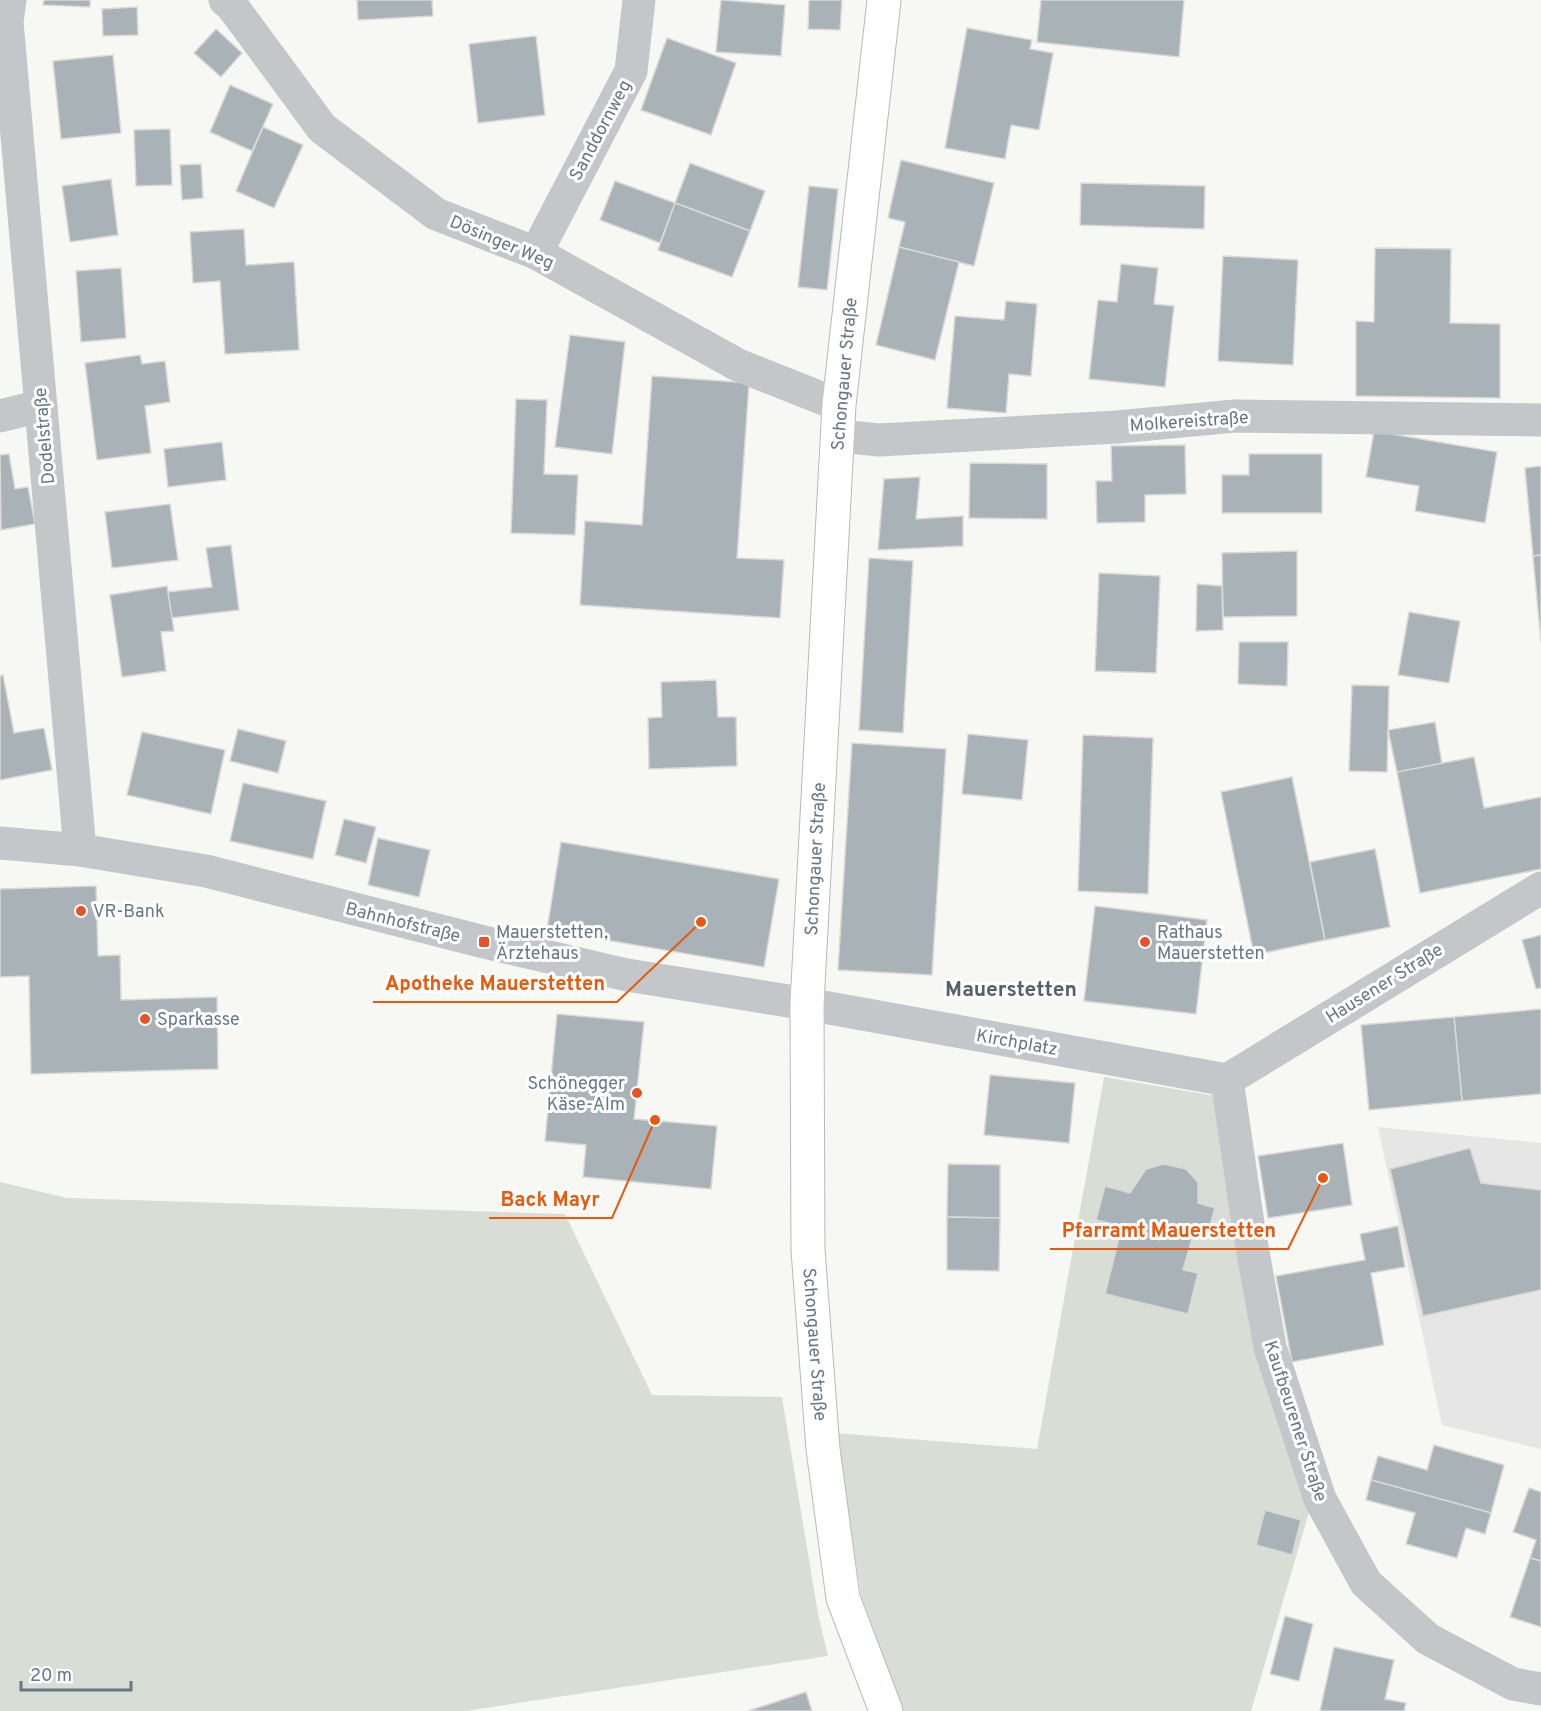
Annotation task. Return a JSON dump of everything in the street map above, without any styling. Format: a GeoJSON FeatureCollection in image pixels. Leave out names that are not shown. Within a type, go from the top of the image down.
{"type":"FeatureCollection","features":[{"type":"Feature","properties":{"kind":"main road","name":"Schongauer Straße"},"geometry":{"type":"LineString","coordinates":[[884,0],[839,405],[807,1004],[808,1250],[823,1449],[843,1598],[886,1711]]}},
{"type":"Feature","properties":{"kind":"street","name":"Dösinger Weg"},"geometry":{"type":"LineString","coordinates":[[225,0],[232,6],[322,128],[436,214],[536,253],[738,365],[839,405]]}},
{"type":"Feature","properties":{"kind":"street","name":"Sanddornweg"},"geometry":{"type":"LineString","coordinates":[[536,253],[631,71],[639,0]]}},
{"type":"Feature","properties":{"kind":"street","name":"Dodelstraße"},"geometry":{"type":"LineString","coordinates":[[9,11],[80,850]]}},
{"type":"Feature","properties":{"kind":"street"},"geometry":{"type":"LineString","coordinates":[[0,416],[41,406]]}},
{"type":"Feature","properties":{"kind":"street","name":"Molkereistraße"},"geometry":{"type":"LineString","coordinates":[[838,436],[879,440],[1117,427],[1235,416],[1541,420]]}},
{"type":"Feature","properties":{"kind":"street","name":"Bahnhofstraße"},"geometry":{"type":"LineString","coordinates":[[0,843],[80,850],[206,872],[484,942],[627,975],[807,1004]]}},
{"type":"Feature","properties":{"kind":"street","name":"Hausener Straße"},"geometry":{"type":"LineString","coordinates":[[1227,1080],[1541,888]]}},
{"type":"Feature","properties":{"kind":"street","name":"Kirchplatz"},"geometry":{"type":"LineString","coordinates":[[807,1004],[1227,1080]]}},
{"type":"Feature","properties":{"kind":"street","name":"Kaufbeurener Straße"},"geometry":{"type":"LineString","coordinates":[[1227,1080],[1249,1230],[1270,1347],[1320,1499],[1366,1583],[1428,1639],[1513,1684],[1541,1689]]}},
{"type":"Feature","properties":{"kind":"shaded area"},"geometry":{"type":"Polygon","coordinates":[[[1104,1077],[1222,1097],[1309,1512],[1251,1711],[903,1711],[861,1595],[834,1433],[1037,1449],[1104,1077]]]}},
{"type":"Feature","properties":{"kind":"shaded area"},"geometry":{"type":"Polygon","coordinates":[[[1378,1127],[1541,1143],[1541,1449],[1442,1425],[1378,1127]]]}},
{"type":"Feature","properties":{"kind":"shaded area"},"geometry":{"type":"Polygon","coordinates":[[[0,1182],[67,1198],[565,1214],[652,1395],[782,1397],[818,1614],[828,1656],[466,1711],[0,1711],[0,1182]]]}},
{"type":"Feature","properties":{"kind":"building"},"geometry":{"type":"Polygon","coordinates":[[[44,0],[90,0],[90,7],[43,5],[44,0]]]}},
{"type":"Feature","properties":{"kind":"building"},"geometry":{"type":"Polygon","coordinates":[[[357,0],[432,0],[433,16],[358,20],[357,0]]]}},
{"type":"Feature","properties":{"kind":"building"},"geometry":{"type":"Polygon","coordinates":[[[721,0],[785,5],[781,56],[716,52],[721,0]]]}},
{"type":"Feature","properties":{"kind":"building"},"geometry":{"type":"Polygon","coordinates":[[[809,0],[842,0],[840,30],[808,29],[809,0]]]}},
{"type":"Feature","properties":{"kind":"building"},"geometry":{"type":"Polygon","coordinates":[[[1041,0],[1184,0],[1179,57],[1037,42],[1041,0]]]}},
{"type":"Feature","properties":{"kind":"building"},"geometry":{"type":"Polygon","coordinates":[[[137,7],[138,35],[103,36],[102,9],[137,7]]]}},
{"type":"Feature","properties":{"kind":"building"},"geometry":{"type":"Polygon","coordinates":[[[967,28],[1032,40],[1030,49],[1053,53],[1039,130],[1011,125],[1005,159],[945,148],[967,28]]]}},
{"type":"Feature","properties":{"kind":"building"},"geometry":{"type":"Polygon","coordinates":[[[216,29],[242,53],[221,77],[194,53],[216,29]]]}},
{"type":"Feature","properties":{"kind":"building"},"geometry":{"type":"Polygon","coordinates":[[[536,36],[545,115],[478,123],[469,44],[536,36]]]}},
{"type":"Feature","properties":{"kind":"building"},"geometry":{"type":"Polygon","coordinates":[[[667,38],[736,63],[711,135],[641,110],[667,38]]]}},
{"type":"Feature","properties":{"kind":"building"},"geometry":{"type":"Polygon","coordinates":[[[113,55],[121,133],[61,139],[53,61],[113,55]]]}},
{"type":"Feature","properties":{"kind":"building"},"geometry":{"type":"Polygon","coordinates":[[[230,85],[273,104],[252,151],[210,132],[230,85]]]}},
{"type":"Feature","properties":{"kind":"building"},"geometry":{"type":"Polygon","coordinates":[[[263,127],[303,145],[274,208],[236,191],[263,127]]]}},
{"type":"Feature","properties":{"kind":"building"},"geometry":{"type":"Polygon","coordinates":[[[170,129],[172,185],[136,186],[134,130],[170,129]]]}},
{"type":"Feature","properties":{"kind":"building"},"geometry":{"type":"Polygon","coordinates":[[[901,160],[994,183],[974,266],[899,247],[905,222],[888,218],[901,160]]]}},
{"type":"Feature","properties":{"kind":"building"},"geometry":{"type":"Polygon","coordinates":[[[690,163],[765,191],[750,231],[675,203],[690,163]]]}},
{"type":"Feature","properties":{"kind":"building"},"geometry":{"type":"Polygon","coordinates":[[[201,164],[203,198],[182,200],[180,165],[201,164]]]}},
{"type":"Feature","properties":{"kind":"building"},"geometry":{"type":"Polygon","coordinates":[[[111,179],[118,235],[70,242],[62,186],[111,179]]]}},
{"type":"Feature","properties":{"kind":"building"},"geometry":{"type":"Polygon","coordinates":[[[615,181],[675,203],[660,243],[600,220],[615,181]]]}},
{"type":"Feature","properties":{"kind":"building"},"geometry":{"type":"Polygon","coordinates":[[[1081,183],[1205,186],[1204,229],[1080,225],[1081,183]]]}},
{"type":"Feature","properties":{"kind":"building"},"geometry":{"type":"Polygon","coordinates":[[[809,186],[838,189],[827,290],[798,287],[809,186]]]}},
{"type":"Feature","properties":{"kind":"building"},"geometry":{"type":"Polygon","coordinates":[[[675,203],[750,231],[732,277],[658,250],[675,203]]]}},
{"type":"Feature","properties":{"kind":"building"},"geometry":{"type":"Polygon","coordinates":[[[244,229],[246,265],[294,262],[299,350],[225,354],[220,281],[193,283],[190,232],[244,229]]]}},
{"type":"Feature","properties":{"kind":"building"},"geometry":{"type":"Polygon","coordinates":[[[899,247],[959,262],[935,360],[876,345],[899,247]]]}},
{"type":"Feature","properties":{"kind":"building"},"geometry":{"type":"Polygon","coordinates":[[[1375,248],[1451,249],[1450,323],[1500,324],[1500,398],[1356,396],[1356,321],[1374,322],[1375,248]]]}},
{"type":"Feature","properties":{"kind":"building"},"geometry":{"type":"Polygon","coordinates":[[[1223,256],[1298,260],[1293,365],[1218,361],[1223,256]]]}},
{"type":"Feature","properties":{"kind":"building"},"geometry":{"type":"Polygon","coordinates":[[[1121,264],[1158,268],[1154,304],[1174,306],[1165,387],[1089,379],[1098,300],[1117,302],[1121,264]]]}},
{"type":"Feature","properties":{"kind":"building"},"geometry":{"type":"Polygon","coordinates":[[[121,268],[126,338],[81,342],[76,271],[121,268]]]}},
{"type":"Feature","properties":{"kind":"building"},"geometry":{"type":"Polygon","coordinates":[[[1006,301],[1037,304],[1031,376],[1009,374],[1006,413],[947,408],[955,316],[1004,320],[1006,301]]]}},
{"type":"Feature","properties":{"kind":"building"},"geometry":{"type":"Polygon","coordinates":[[[570,335],[625,342],[612,454],[555,447],[570,335]]]}},
{"type":"Feature","properties":{"kind":"building"},"geometry":{"type":"Polygon","coordinates":[[[140,355],[142,364],[165,361],[170,402],[145,406],[151,453],[97,460],[85,363],[140,355]]]}},
{"type":"Feature","properties":{"kind":"building"},"geometry":{"type":"Polygon","coordinates":[[[652,376],[749,383],[737,558],[784,560],[780,618],[580,605],[585,521],[642,525],[652,376]]]}},
{"type":"Feature","properties":{"kind":"building"},"geometry":{"type":"Polygon","coordinates":[[[516,399],[547,400],[544,474],[578,475],[575,535],[511,533],[516,399]]]}},
{"type":"Feature","properties":{"kind":"building"},"geometry":{"type":"Polygon","coordinates":[[[1374,431],[1497,452],[1485,523],[1415,511],[1419,486],[1366,477],[1374,431]]]}},
{"type":"Feature","properties":{"kind":"building"},"geometry":{"type":"Polygon","coordinates":[[[222,442],[226,480],[168,487],[164,449],[222,442]]]}},
{"type":"Feature","properties":{"kind":"building"},"geometry":{"type":"Polygon","coordinates":[[[1185,445],[1186,494],[1145,495],[1145,522],[1097,523],[1096,481],[1112,481],[1111,446],[1185,445]]]}},
{"type":"Feature","properties":{"kind":"building"},"geometry":{"type":"Polygon","coordinates":[[[9,454],[15,489],[28,487],[35,524],[1,530],[0,455],[9,454]]]}},
{"type":"Feature","properties":{"kind":"building"},"geometry":{"type":"Polygon","coordinates":[[[1249,454],[1322,454],[1322,513],[1222,513],[1222,475],[1249,475],[1249,454]]]}},
{"type":"Feature","properties":{"kind":"building"},"geometry":{"type":"Polygon","coordinates":[[[970,463],[1047,464],[1047,519],[969,518],[970,463]]]}},
{"type":"Feature","properties":{"kind":"building"},"geometry":{"type":"Polygon","coordinates":[[[1541,466],[1541,555],[1533,556],[1525,468],[1541,466]]]}},
{"type":"Feature","properties":{"kind":"building"},"geometry":{"type":"Polygon","coordinates":[[[920,477],[916,519],[963,516],[963,546],[878,550],[884,479],[920,477]]]}},
{"type":"Feature","properties":{"kind":"building"},"geometry":{"type":"Polygon","coordinates":[[[170,504],[178,560],[112,568],[105,512],[170,504]]]}},
{"type":"Feature","properties":{"kind":"building"},"geometry":{"type":"Polygon","coordinates":[[[231,545],[239,610],[171,618],[168,592],[212,587],[206,548],[231,545]]]}},
{"type":"Feature","properties":{"kind":"building"},"geometry":{"type":"Polygon","coordinates":[[[1297,551],[1297,616],[1223,617],[1222,553],[1297,551]]]}},
{"type":"Feature","properties":{"kind":"building"},"geometry":{"type":"Polygon","coordinates":[[[1541,555],[1541,643],[1533,556],[1541,555]]]}},
{"type":"Feature","properties":{"kind":"building"},"geometry":{"type":"Polygon","coordinates":[[[869,558],[913,561],[903,733],[859,730],[869,558]]]}},
{"type":"Feature","properties":{"kind":"building"},"geometry":{"type":"Polygon","coordinates":[[[1099,573],[1160,576],[1156,673],[1095,671],[1099,573]]]}},
{"type":"Feature","properties":{"kind":"building"},"geometry":{"type":"Polygon","coordinates":[[[1197,584],[1222,586],[1223,630],[1196,631],[1197,584]]]}},
{"type":"Feature","properties":{"kind":"building"},"geometry":{"type":"Polygon","coordinates":[[[167,586],[174,631],[161,632],[166,671],[122,677],[110,595],[167,586]]]}},
{"type":"Feature","properties":{"kind":"building"},"geometry":{"type":"Polygon","coordinates":[[[1409,612],[1460,621],[1449,683],[1398,675],[1409,612]]]}},
{"type":"Feature","properties":{"kind":"building"},"geometry":{"type":"Polygon","coordinates":[[[1239,642],[1288,642],[1287,686],[1238,684],[1239,642]]]}},
{"type":"Feature","properties":{"kind":"building"},"geometry":{"type":"Polygon","coordinates":[[[3,675],[14,733],[44,728],[52,770],[0,780],[0,676],[3,675]]]}},
{"type":"Feature","properties":{"kind":"building"},"geometry":{"type":"Polygon","coordinates":[[[716,680],[718,717],[736,717],[737,766],[649,769],[648,718],[662,717],[661,682],[716,680]]]}},
{"type":"Feature","properties":{"kind":"building"},"geometry":{"type":"Polygon","coordinates":[[[1352,685],[1389,686],[1387,772],[1349,771],[1352,685]]]}},
{"type":"Feature","properties":{"kind":"building"},"geometry":{"type":"Polygon","coordinates":[[[1435,722],[1442,764],[1397,772],[1388,730],[1435,722]]]}},
{"type":"Feature","properties":{"kind":"building"},"geometry":{"type":"Polygon","coordinates":[[[238,729],[286,741],[278,773],[230,761],[238,729]]]}},
{"type":"Feature","properties":{"kind":"building"},"geometry":{"type":"Polygon","coordinates":[[[142,732],[225,750],[211,814],[127,795],[142,732]]]}},
{"type":"Feature","properties":{"kind":"building"},"geometry":{"type":"Polygon","coordinates":[[[968,734],[1028,740],[1022,800],[962,794],[968,734]]]}},
{"type":"Feature","properties":{"kind":"building"},"geometry":{"type":"Polygon","coordinates":[[[1083,735],[1153,738],[1148,894],[1078,891],[1083,735]]]}},
{"type":"Feature","properties":{"kind":"building"},"geometry":{"type":"Polygon","coordinates":[[[852,743],[946,749],[932,975],[838,970],[852,743]]]}},
{"type":"Feature","properties":{"kind":"building"},"geometry":{"type":"Polygon","coordinates":[[[1474,757],[1484,808],[1541,797],[1541,869],[1420,893],[1397,772],[1474,757]]]}},
{"type":"Feature","properties":{"kind":"building"},"geometry":{"type":"Polygon","coordinates":[[[1292,777],[1325,940],[1254,955],[1221,792],[1292,777]]]}},
{"type":"Feature","properties":{"kind":"building"},"geometry":{"type":"Polygon","coordinates":[[[243,783],[326,801],[313,859],[230,841],[243,783]]]}},
{"type":"Feature","properties":{"kind":"building"},"geometry":{"type":"Polygon","coordinates":[[[344,819],[376,827],[366,863],[335,855],[344,819]]]}},
{"type":"Feature","properties":{"kind":"building"},"geometry":{"type":"Polygon","coordinates":[[[378,838],[430,850],[419,897],[368,885],[378,838]]]}},
{"type":"Feature","properties":{"kind":"building"},"geometry":{"type":"Polygon","coordinates":[[[561,842],[779,879],[764,967],[547,930],[561,842]]]}},
{"type":"Feature","properties":{"kind":"building"},"geometry":{"type":"Polygon","coordinates":[[[1375,849],[1390,927],[1325,940],[1310,862],[1375,849]]]}},
{"type":"Feature","properties":{"kind":"building"},"geometry":{"type":"Polygon","coordinates":[[[96,886],[98,956],[120,955],[121,1000],[217,997],[218,1069],[31,1074],[29,976],[0,977],[0,889],[96,886]]]}},
{"type":"Feature","properties":{"kind":"building"},"geometry":{"type":"Polygon","coordinates":[[[1095,906],[1207,920],[1196,1014],[1084,1001],[1095,906]]]}},
{"type":"Feature","properties":{"kind":"building"},"geometry":{"type":"Polygon","coordinates":[[[1541,935],[1541,988],[1536,989],[1522,940],[1541,935]]]}},
{"type":"Feature","properties":{"kind":"building"},"geometry":{"type":"Polygon","coordinates":[[[1541,1009],[1541,1094],[1462,1101],[1454,1017],[1541,1009]]]}},
{"type":"Feature","properties":{"kind":"building"},"geometry":{"type":"Polygon","coordinates":[[[557,1014],[644,1022],[634,1119],[717,1126],[711,1189],[583,1177],[586,1145],[545,1141],[557,1014]]]}},
{"type":"Feature","properties":{"kind":"building"},"geometry":{"type":"Polygon","coordinates":[[[1454,1017],[1462,1101],[1369,1110],[1361,1025],[1454,1017]]]}},
{"type":"Feature","properties":{"kind":"building"},"geometry":{"type":"Polygon","coordinates":[[[990,1075],[1075,1083],[1069,1143],[984,1135],[990,1075]]]}},
{"type":"Feature","properties":{"kind":"building"},"geometry":{"type":"Polygon","coordinates":[[[1343,1143],[1352,1205],[1268,1218],[1258,1156],[1343,1143]]]}},
{"type":"Feature","properties":{"kind":"building"},"geometry":{"type":"Polygon","coordinates":[[[1470,1148],[1481,1183],[1541,1190],[1541,1290],[1423,1316],[1390,1169],[1470,1148]]]}},
{"type":"Feature","properties":{"kind":"building"},"geometry":{"type":"Polygon","coordinates":[[[948,1164],[1000,1165],[1000,1218],[947,1217],[948,1164]]]}},
{"type":"Feature","properties":{"kind":"building"},"geometry":{"type":"Polygon","coordinates":[[[1164,1164],[1186,1169],[1198,1182],[1198,1203],[1215,1208],[1206,1239],[1193,1235],[1183,1270],[1198,1273],[1188,1314],[1105,1294],[1122,1226],[1096,1220],[1105,1186],[1130,1193],[1146,1169],[1164,1164]]]}},
{"type":"Feature","properties":{"kind":"building"},"geometry":{"type":"Polygon","coordinates":[[[947,1217],[1000,1218],[999,1271],[947,1270],[947,1217]]]}},
{"type":"Feature","properties":{"kind":"building"},"geometry":{"type":"Polygon","coordinates":[[[1398,1226],[1405,1267],[1371,1273],[1384,1345],[1292,1362],[1276,1276],[1365,1260],[1360,1234],[1398,1226]]]}},
{"type":"Feature","properties":{"kind":"building"},"geometry":{"type":"Polygon","coordinates":[[[1434,1445],[1504,1465],[1491,1513],[1371,1480],[1378,1456],[1427,1470],[1434,1445]]]}},
{"type":"Feature","properties":{"kind":"building"},"geometry":{"type":"Polygon","coordinates":[[[1371,1480],[1491,1513],[1485,1534],[1466,1528],[1457,1558],[1406,1544],[1415,1513],[1366,1500],[1371,1480]]]}},
{"type":"Feature","properties":{"kind":"building"},"geometry":{"type":"Polygon","coordinates":[[[1529,1488],[1541,1492],[1541,1561],[1530,1558],[1536,1540],[1513,1532],[1529,1488]]]}},
{"type":"Feature","properties":{"kind":"building"},"geometry":{"type":"Polygon","coordinates":[[[1265,1510],[1301,1520],[1292,1555],[1256,1545],[1265,1510]]]}},
{"type":"Feature","properties":{"kind":"building"},"geometry":{"type":"Polygon","coordinates":[[[1530,1558],[1541,1561],[1541,1627],[1510,1617],[1530,1558]]]}},
{"type":"Feature","properties":{"kind":"building"},"geometry":{"type":"Polygon","coordinates":[[[1285,1616],[1313,1624],[1299,1681],[1270,1674],[1285,1616]]]}},
{"type":"Feature","properties":{"kind":"building"},"geometry":{"type":"Polygon","coordinates":[[[1334,1647],[1394,1660],[1385,1699],[1406,1703],[1404,1711],[1320,1711],[1334,1647]]]}},
{"type":"Feature","properties":{"kind":"building"},"geometry":{"type":"Polygon","coordinates":[[[806,1692],[812,1711],[748,1711],[806,1692]]]}},
{"type":"Feature","properties":{"kind":"place","name":"VR-Bank"},"geometry":{"type":"Point","coordinates":[81,911]}},
{"type":"Feature","properties":{"kind":"place","name":"Apotheke Mauerstetten"},"geometry":{"type":"Point","coordinates":[701,922]}},
{"type":"Feature","properties":{"kind":"place","name":"Mauerstetten, Ärztehaus"},"geometry":{"type":"Point","coordinates":[484,942]}},
{"type":"Feature","properties":{"kind":"place","name":"Rathaus Mauerstetten"},"geometry":{"type":"Point","coordinates":[1145,942]}},
{"type":"Feature","properties":{"kind":"place","name":"Sparkasse"},"geometry":{"type":"Point","coordinates":[145,1019]}},
{"type":"Feature","properties":{"kind":"place","name":"Schönegger Käse-Alm"},"geometry":{"type":"Point","coordinates":[637,1093]}},
{"type":"Feature","properties":{"kind":"place","name":"Back Mayr"},"geometry":{"type":"Point","coordinates":[655,1120]}},
{"type":"Feature","properties":{"kind":"place","name":"Pfarramt Mauerstetten"},"geometry":{"type":"Point","coordinates":[1323,1178]}},
{"type":"Feature","properties":{"kind":"district","name":"Mauerstetten"},"geometry":{"type":"Point","coordinates":[1011,989]}}]}
